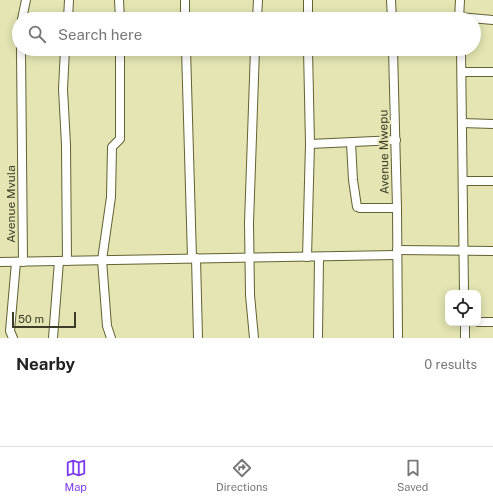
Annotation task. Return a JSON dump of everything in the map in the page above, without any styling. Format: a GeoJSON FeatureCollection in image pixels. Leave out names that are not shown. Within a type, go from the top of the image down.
{"type":"FeatureCollection","features":[{"type":"Feature","properties":{"kind":"street"},"geometry":{"type":"LineString","coordinates":[[23,12],[26,0]]}},
{"type":"Feature","properties":{"kind":"street"},"geometry":{"type":"LineString","coordinates":[[68,12],[69,0]]}},
{"type":"Feature","properties":{"kind":"street"},"geometry":{"type":"LineString","coordinates":[[119,0],[120,12]]}},
{"type":"Feature","properties":{"kind":"street"},"geometry":{"type":"LineString","coordinates":[[185,0],[185,12]]}},
{"type":"Feature","properties":{"kind":"street"},"geometry":{"type":"LineString","coordinates":[[257,12],[258,0]]}},
{"type":"Feature","properties":{"kind":"street"},"geometry":{"type":"LineString","coordinates":[[308,0],[308,12]]}},
{"type":"Feature","properties":{"kind":"street"},"geometry":{"type":"LineString","coordinates":[[391,0],[392,12]]}},
{"type":"Feature","properties":{"kind":"street"},"geometry":{"type":"LineString","coordinates":[[459,12],[460,0]]}},
{"type":"Feature","properties":{"kind":"street"},"geometry":{"type":"LineString","coordinates":[[481,19],[493,20]]}},
{"type":"Feature","properties":{"kind":"street","name":"Avenue Mvula"},"geometry":{"type":"LineString","coordinates":[[13,338],[10,331],[20,262],[21,56]]}},
{"type":"Feature","properties":{"kind":"street"},"geometry":{"type":"LineString","coordinates":[[53,338],[63,261],[66,145],[63,89],[65,56]]}},
{"type":"Feature","properties":{"kind":"street"},"geometry":{"type":"LineString","coordinates":[[111,338],[107,326],[102,260],[111,197],[112,147],[120,140],[120,56]]}},
{"type":"Feature","properties":{"kind":"street"},"geometry":{"type":"LineString","coordinates":[[186,56],[198,338]]}},
{"type":"Feature","properties":{"kind":"street"},"geometry":{"type":"LineString","coordinates":[[254,338],[250,295],[250,257],[255,56]]}},
{"type":"Feature","properties":{"kind":"street"},"geometry":{"type":"LineString","coordinates":[[307,257],[310,144],[308,56]]}},
{"type":"Feature","properties":{"kind":"street","name":"Avenue Mwepu"},"geometry":{"type":"LineString","coordinates":[[393,56],[396,140],[398,338]]}},
{"type":"Feature","properties":{"kind":"street"},"geometry":{"type":"LineString","coordinates":[[461,56],[464,290]]}},
{"type":"Feature","properties":{"kind":"street"},"geometry":{"type":"LineString","coordinates":[[462,72],[493,72]]}},
{"type":"Feature","properties":{"kind":"street"},"geometry":{"type":"LineString","coordinates":[[462,123],[493,124]]}},
{"type":"Feature","properties":{"kind":"street"},"geometry":{"type":"LineString","coordinates":[[310,144],[396,140]]}},
{"type":"Feature","properties":{"kind":"street"},"geometry":{"type":"LineString","coordinates":[[351,143],[353,180],[357,207],[397,208]]}},
{"type":"Feature","properties":{"kind":"street"},"geometry":{"type":"LineString","coordinates":[[463,181],[493,181]]}},
{"type":"Feature","properties":{"kind":"street"},"geometry":{"type":"LineString","coordinates":[[0,262],[318,257],[464,250],[493,251]]}},
{"type":"Feature","properties":{"kind":"street"},"geometry":{"type":"LineString","coordinates":[[318,257],[318,338]]}},
{"type":"Feature","properties":{"kind":"street"},"geometry":{"type":"LineString","coordinates":[[481,322],[493,322]]}},
{"type":"Feature","properties":{"kind":"street"},"geometry":{"type":"LineString","coordinates":[[465,326],[465,338]]}}]}
